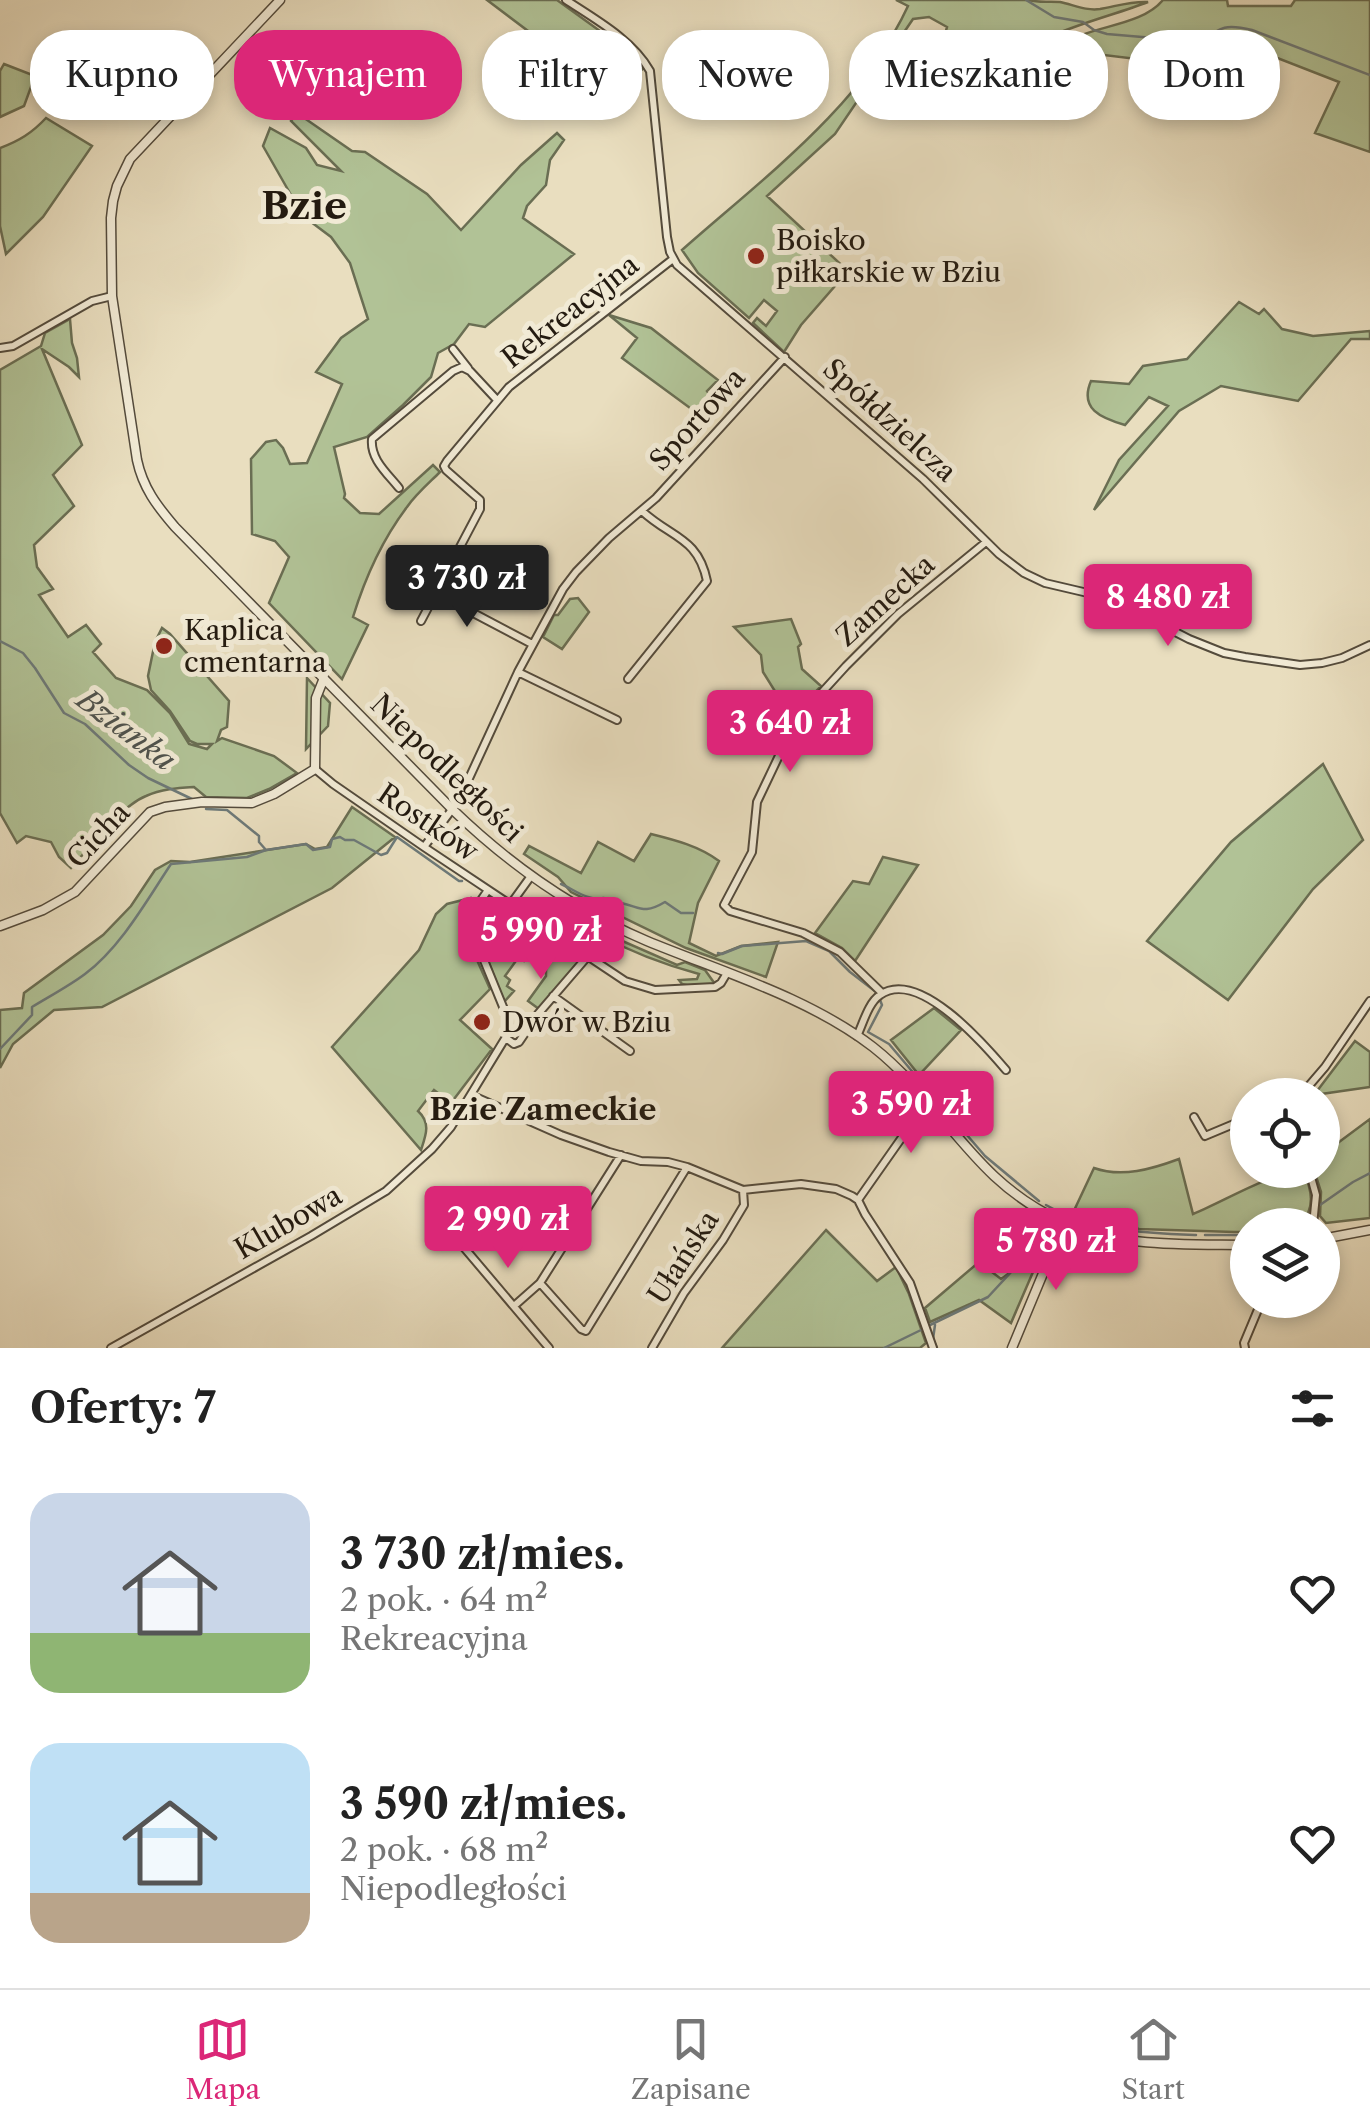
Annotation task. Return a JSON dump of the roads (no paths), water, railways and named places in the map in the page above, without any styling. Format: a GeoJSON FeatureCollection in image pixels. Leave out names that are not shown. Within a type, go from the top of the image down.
{"type":"FeatureCollection","features":[{"type":"Feature","properties":{"kind":"street","name":"Niepodległości"},"geometry":{"type":"LineString","coordinates":[[280,0],[146,142],[123,171],[112,201],[112,296],[137,460],[146,490],[176,527],[453,810],[531,876],[619,928],[797,1003],[857,1036],[911,1085],[989,1174],[1027,1203],[1064,1223],[1130,1241],[1230,1244]]}},
{"type":"Feature","properties":{"kind":"street"},"geometry":{"type":"LineString","coordinates":[[566,0],[621,39],[644,60],[650,72],[673,258]]}},
{"type":"Feature","properties":{"kind":"street","name":"Spółdzielcza"},"geometry":{"type":"LineString","coordinates":[[673,258],[935,490],[1010,564],[1033,577],[1110,598],[1189,639],[1224,652],[1300,664],[1342,658],[1370,645]]}},
{"type":"Feature","properties":{"kind":"street","name":"Rekreacyjna"},"geometry":{"type":"LineString","coordinates":[[421,621],[480,509],[480,500],[444,466],[497,400],[673,258]]}},
{"type":"Feature","properties":{"kind":"street"},"geometry":{"type":"LineString","coordinates":[[0,348],[14,346],[92,302],[112,296]]}},
{"type":"Feature","properties":{"kind":"street","name":"Rekreacyjna"},"geometry":{"type":"LineString","coordinates":[[453,349],[497,400]]}},
{"type":"Feature","properties":{"kind":"street","name":"Sportowa"},"geometry":{"type":"LineString","coordinates":[[424,847],[453,810],[518,672],[563,589],[609,538],[642,511],[785,357]]}},
{"type":"Feature","properties":{"kind":"street","name":"Rekreacyjna"},"geometry":{"type":"LineString","coordinates":[[399,488],[373,456],[372,440],[453,371],[462,367],[470,371]]}},
{"type":"Feature","properties":{"kind":"street"},"geometry":{"type":"LineString","coordinates":[[628,679],[707,581],[694,549],[642,511]]}},
{"type":"Feature","properties":{"kind":"street","name":"Zamecka"},"geometry":{"type":"LineString","coordinates":[[882,994],[840,952],[804,933],[730,911],[724,905],[752,852],[757,802],[795,722],[898,614],[986,542]]}},
{"type":"Feature","properties":{"kind":"street"},"geometry":{"type":"LineString","coordinates":[[439,588],[443,597],[532,644]]}},
{"type":"Feature","properties":{"kind":"street"},"geometry":{"type":"LineString","coordinates":[[518,672],[617,720]]}},
{"type":"Feature","properties":{"kind":"street"},"geometry":{"type":"LineString","coordinates":[[315,769],[316,698],[324,678]]}},
{"type":"Feature","properties":{"kind":"street","name":"Rostków"},"geometry":{"type":"LineString","coordinates":[[315,769],[424,847],[634,985],[655,990],[715,987],[727,973]]}},
{"type":"Feature","properties":{"kind":"street","name":"Cicha"},"geometry":{"type":"LineString","coordinates":[[0,926],[43,910],[74,892],[150,812],[202,802],[252,802],[274,794],[315,769]]}},
{"type":"Feature","properties":{"kind":"street"},"geometry":{"type":"LineString","coordinates":[[510,905],[531,876]]}},
{"type":"Feature","properties":{"kind":"street"},"geometry":{"type":"LineString","coordinates":[[488,890],[477,906],[473,928],[508,1019],[506,1038]]}},
{"type":"Feature","properties":{"kind":"street"},"geometry":{"type":"LineString","coordinates":[[587,957],[553,996],[630,1051]]}},
{"type":"Feature","properties":{"kind":"street"},"geometry":{"type":"LineString","coordinates":[[857,1036],[876,997],[895,988],[909,989],[923,994],[982,1042],[1006,1070]]}},
{"type":"Feature","properties":{"kind":"street","name":"Klubowa"},"geometry":{"type":"LineString","coordinates":[[111,1348],[386,1191],[444,1136],[506,1038],[517,1044],[553,996]]}},
{"type":"Feature","properties":{"kind":"street"},"geometry":{"type":"LineString","coordinates":[[1315,1078],[1370,1001]]}},
{"type":"Feature","properties":{"kind":"street"},"geometry":{"type":"LineString","coordinates":[[858,1200],[910,1126],[906,1098],[911,1085]]}},
{"type":"Feature","properties":{"kind":"street"},"geometry":{"type":"LineString","coordinates":[[471,1094],[561,1135],[642,1161],[687,1167],[743,1190],[801,1184],[836,1189],[858,1200],[910,1283],[933,1348]]}},
{"type":"Feature","properties":{"kind":"street"},"geometry":{"type":"LineString","coordinates":[[1194,1117],[1205,1136],[1230,1126]]}},
{"type":"Feature","properties":{"kind":"street"},"geometry":{"type":"LineString","coordinates":[[514,1306],[540,1283],[621,1155]]}},
{"type":"Feature","properties":{"kind":"street"},"geometry":{"type":"LineString","coordinates":[[540,1283],[586,1331],[687,1167]]}},
{"type":"Feature","properties":{"kind":"street","name":"Ułańska"},"geometry":{"type":"LineString","coordinates":[[652,1348],[744,1205],[743,1190]]}},
{"type":"Feature","properties":{"kind":"street"},"geometry":{"type":"LineString","coordinates":[[439,1218],[549,1348]]}},
{"type":"Feature","properties":{"kind":"street"},"geometry":{"type":"LineString","coordinates":[[1012,1348],[1064,1223]]}},
{"type":"Feature","properties":{"kind":"street"},"geometry":{"type":"LineString","coordinates":[[1340,1236],[1370,1230]]}},
{"type":"Feature","properties":{"kind":"street"},"geometry":{"type":"LineString","coordinates":[[1245,1348],[1254,1318]]}},
{"type":"Feature","properties":{"kind":"waterway"},"geometry":{"type":"LineString","coordinates":[[1026,0],[1054,17],[1083,22],[1107,34],[1201,42],[1225,28],[1252,30],[1370,75]]}},
{"type":"Feature","properties":{"kind":"waterway","name":"Bzianka"},"geometry":{"type":"LineString","coordinates":[[0,641],[23,653],[64,713],[85,724],[148,778],[194,800]]}},
{"type":"Feature","properties":{"kind":"waterway","name":"Bzianka"},"geometry":{"type":"LineString","coordinates":[[206,809],[227,810],[259,836],[266,850],[306,844],[313,850],[330,847],[332,839],[340,837],[381,855],[387,853],[397,837],[462,881]]}},
{"type":"Feature","properties":{"kind":"waterway"},"geometry":{"type":"LineString","coordinates":[[0,1049],[32,1015],[32,1007],[98,963],[132,922],[171,864],[247,857],[266,850]]}},
{"type":"Feature","properties":{"kind":"waterway","name":"Bzianka"},"geometry":{"type":"LineString","coordinates":[[561,884],[592,898],[642,909],[665,902],[681,913],[693,913]]}},
{"type":"Feature","properties":{"kind":"waterway","name":"Bzianka"},"geometry":{"type":"LineString","coordinates":[[718,953],[742,946],[806,941],[829,951],[876,992]]}},
{"type":"Feature","properties":{"kind":"waterway","name":"Bzianka"},"geometry":{"type":"LineString","coordinates":[[880,1000],[882,1005],[868,1032],[889,1044],[939,1103]]}},
{"type":"Feature","properties":{"kind":"waterway","name":"Bzianka"},"geometry":{"type":"LineString","coordinates":[[948,1113],[985,1156],[1039,1201]]}},
{"type":"Feature","properties":{"kind":"waterway","name":"Bzianka"},"geometry":{"type":"LineString","coordinates":[[1320,1205],[1370,1173]]}},
{"type":"Feature","properties":{"kind":"waterway","name":"Bzianka"},"geometry":{"type":"LineString","coordinates":[[1046,1205],[1100,1225],[1196,1235]]}},
{"type":"Feature","properties":{"kind":"waterway"},"geometry":{"type":"LineString","coordinates":[[930,1325],[988,1297],[1025,1257],[1049,1222]]}},
{"type":"Feature","properties":{"kind":"waterway","name":"Bzianka"},"geometry":{"type":"LineString","coordinates":[[1205,1235],[1230,1235]]}},
{"type":"Feature","properties":{"kind":"waterway"},"geometry":{"type":"LineString","coordinates":[[935,1325],[933,1339],[937,1348]]}},
{"type":"Feature","properties":{"kind":"waterway"},"geometry":{"type":"LineString","coordinates":[[884,1348],[923,1329]]}},
{"type":"Feature","properties":{"kind":"place","name":"Boisko piłkarskie w Bziu"},"geometry":{"type":"Point","coordinates":[756,256]}},
{"type":"Feature","properties":{"kind":"place","name":"Kaplica cmentarna"},"geometry":{"type":"Point","coordinates":[164,646]}},
{"type":"Feature","properties":{"kind":"place","name":"Dwór w Bziu"},"geometry":{"type":"Point","coordinates":[482,1022]}},
{"type":"Feature","properties":{"kind":"district","name":"Bzie"},"geometry":{"type":"Point","coordinates":[304,206]}},
{"type":"Feature","properties":{"kind":"district","name":"Bzie Zameckie"},"geometry":{"type":"Point","coordinates":[543,1110]}}]}
